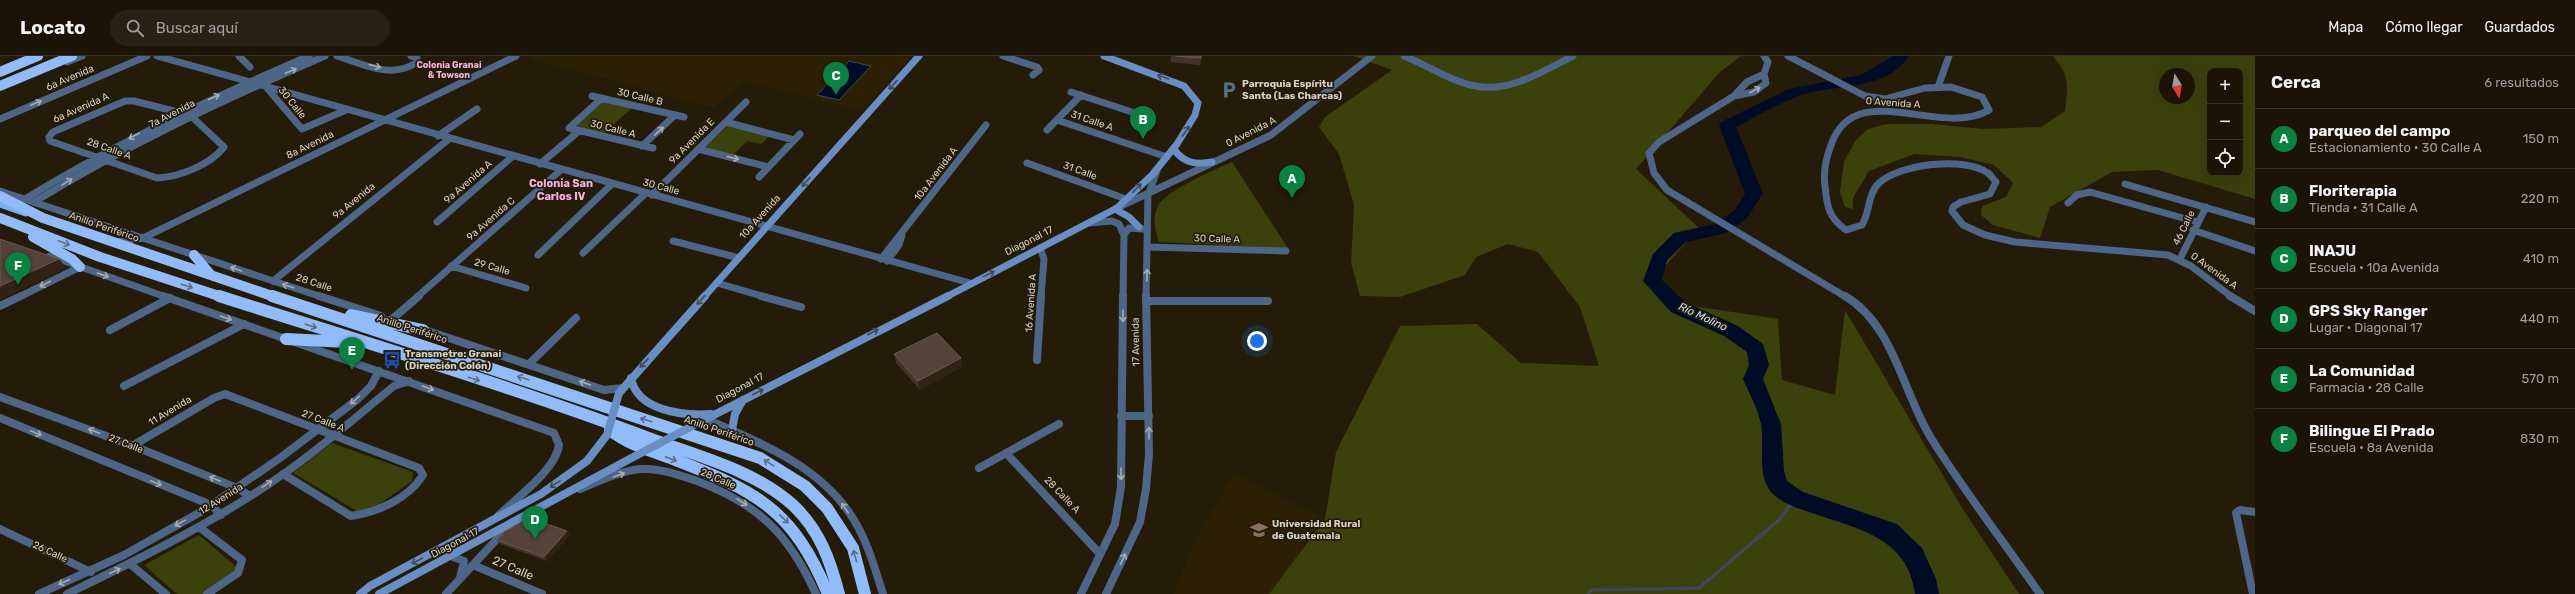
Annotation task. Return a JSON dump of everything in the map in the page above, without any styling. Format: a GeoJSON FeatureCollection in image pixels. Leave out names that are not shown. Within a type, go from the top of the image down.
{"type":"FeatureCollection","features":[{"type":"Feature","properties":{"kind":"highway"},"geometry":{"type":"LineString","coordinates":[[0,72],[38,56]]}},
{"type":"Feature","properties":{"kind":"highway"},"geometry":{"type":"LineString","coordinates":[[0,86],[72,56]]}},
{"type":"Feature","properties":{"kind":"highway"},"geometry":{"type":"LineString","coordinates":[[0,196],[42,218]]}},
{"type":"Feature","properties":{"kind":"highway"},"geometry":{"type":"LineString","coordinates":[[0,218],[100,257],[585,414],[748,475],[792,505],[813,526],[830,559],[839,594]]}},
{"type":"Feature","properties":{"kind":"highway","name":"Anillo Periférico"},"geometry":{"type":"LineString","coordinates":[[42,218],[109,242],[303,305],[760,458],[805,486],[827,508],[853,548],[865,594]]}},
{"type":"Feature","properties":{"kind":"highway"},"geometry":{"type":"LineString","coordinates":[[15,224],[80,267]]}},
{"type":"Feature","properties":{"kind":"highway"},"geometry":{"type":"LineString","coordinates":[[194,255],[211,275]]}},
{"type":"Feature","properties":{"kind":"highway"},"geometry":{"type":"LineString","coordinates":[[303,305],[423,330]]}},
{"type":"Feature","properties":{"kind":"highway"},"geometry":{"type":"LineString","coordinates":[[286,339],[362,342]]}},
{"type":"Feature","properties":{"kind":"highway"},"geometry":{"type":"LineString","coordinates":[[610,430],[617,437],[634,445],[732,483],[771,506],[803,540],[818,568],[828,594]]}},
{"type":"Feature","properties":{"kind":"main road","name":"10a Avenida"},"geometry":{"type":"LineString","coordinates":[[621,391],[919,56]]}},
{"type":"Feature","properties":{"kind":"main road","name":"17 Avenida"},"geometry":{"type":"LineString","coordinates":[[1104,56],[1176,82],[1184,86],[1198,103],[1194,118],[1174,149],[1165,159]]}},
{"type":"Feature","properties":{"kind":"main road"},"geometry":{"type":"LineString","coordinates":[[1174,149],[1180,158],[1189,162],[1212,162]]}},
{"type":"Feature","properties":{"kind":"main road","name":"Diagonal 17"},"geometry":{"type":"LineString","coordinates":[[379,594],[453,557],[624,462],[716,413],[1090,223],[1115,209],[1165,159]]}},
{"type":"Feature","properties":{"kind":"main road","name":"Anillo Periférico"},"geometry":{"type":"LineString","coordinates":[[0,203],[42,218]]}},
{"type":"Feature","properties":{"kind":"main road"},"geometry":{"type":"LineString","coordinates":[[1115,209],[1129,217],[1139,227]]}},
{"type":"Feature","properties":{"kind":"main road"},"geometry":{"type":"LineString","coordinates":[[631,378],[634,389],[644,402],[690,415],[716,413]]}},
{"type":"Feature","properties":{"kind":"main road","name":"Diagonal 17"},"geometry":{"type":"LineString","coordinates":[[360,594],[370,586],[493,521],[560,482],[587,461],[601,446],[610,430],[614,404],[621,391]]}},
{"type":"Feature","properties":{"kind":"main road"},"geometry":{"type":"LineString","coordinates":[[732,430],[735,414],[745,398]]}},
{"type":"Feature","properties":{"kind":"street"},"geometry":{"type":"LineString","coordinates":[[0,91],[82,56]]}},
{"type":"Feature","properties":{"kind":"street","name":"6a Avenida"},"geometry":{"type":"LineString","coordinates":[[0,119],[147,56]]}},
{"type":"Feature","properties":{"kind":"street","name":"30 Calle"},"geometry":{"type":"LineString","coordinates":[[157,56],[438,136],[970,283]]}},
{"type":"Feature","properties":{"kind":"street"},"geometry":{"type":"LineString","coordinates":[[239,56],[250,67]]}},
{"type":"Feature","properties":{"kind":"street","name":"7a Avenida"},"geometry":{"type":"LineString","coordinates":[[25,199],[95,156],[181,112],[309,56]]}},
{"type":"Feature","properties":{"kind":"street","name":"7a Avenida"},"geometry":{"type":"LineString","coordinates":[[34,202],[105,159],[190,115],[325,56]]}},
{"type":"Feature","properties":{"kind":"street"},"geometry":{"type":"LineString","coordinates":[[337,56],[398,71],[409,69],[417,62],[417,58],[411,56]]}},
{"type":"Feature","properties":{"kind":"street","name":"8a Avenida"},"geometry":{"type":"LineString","coordinates":[[109,242],[143,238],[516,56]]}},
{"type":"Feature","properties":{"kind":"street"},"geometry":{"type":"LineString","coordinates":[[1003,56],[1012,57],[1037,67],[1039,70],[1034,75]]}},
{"type":"Feature","properties":{"kind":"street","name":"0 Avenida A"},"geometry":{"type":"LineString","coordinates":[[1148,194],[1281,129],[1334,84],[1372,56]]}},
{"type":"Feature","properties":{"kind":"street"},"geometry":{"type":"LineString","coordinates":[[1404,56],[1459,80],[1491,87],[1512,84],[1574,56]]}},
{"type":"Feature","properties":{"kind":"street"},"geometry":{"type":"LineString","coordinates":[[1734,96],[1754,92],[1766,83],[1764,74],[1768,62],[1764,56]]}},
{"type":"Feature","properties":{"kind":"street","name":"0 Avenida A"},"geometry":{"type":"LineString","coordinates":[[1788,56],[1865,96],[1885,98],[1938,87],[1959,88],[1982,97],[1989,110],[1985,114],[1975,117],[1956,118],[1863,110],[1854,113],[1844,121],[1833,139],[1826,162],[1827,210],[1830,218],[1837,225],[1849,229],[1862,225],[1874,190],[1880,181],[1916,168],[1952,164],[1984,171],[1996,182],[1990,194],[1961,202],[1953,207],[1952,211],[1956,220],[1978,233],[2016,243],[2150,252],[2180,259],[2196,268],[2242,304],[2255,311]]}},
{"type":"Feature","properties":{"kind":"street"},"geometry":{"type":"LineString","coordinates":[[1938,87],[1949,56]]}},
{"type":"Feature","properties":{"kind":"street"},"geometry":{"type":"LineString","coordinates":[[1764,74],[1756,76],[1744,85],[1734,96],[1659,142],[1649,153],[1649,167],[1656,180],[1667,190],[1738,234],[1852,300],[1870,315],[1883,334],[1913,406],[1931,438],[2040,594]]}},
{"type":"Feature","properties":{"kind":"street","name":"30 Calle"},"geometry":{"type":"LineString","coordinates":[[267,88],[302,129],[346,110]]}},
{"type":"Feature","properties":{"kind":"street"},"geometry":{"type":"LineString","coordinates":[[1072,92],[1132,112]]}},
{"type":"Feature","properties":{"kind":"street"},"geometry":{"type":"LineString","coordinates":[[1047,130],[1081,95]]}},
{"type":"Feature","properties":{"kind":"street","name":"30 Calle B"},"geometry":{"type":"LineString","coordinates":[[592,96],[684,117]]}},
{"type":"Feature","properties":{"kind":"street","name":"30 Calle A"},"geometry":{"type":"LineString","coordinates":[[602,98],[569,128],[653,148]]}},
{"type":"Feature","properties":{"kind":"street","name":"6a Avenida A"},"geometry":{"type":"LineString","coordinates":[[49,137],[53,132],[125,101],[181,112]]}},
{"type":"Feature","properties":{"kind":"street","name":"9a Avenida E"},"geometry":{"type":"LineString","coordinates":[[583,253],[698,149],[746,102]]}},
{"type":"Feature","properties":{"kind":"street"},"geometry":{"type":"LineString","coordinates":[[438,136],[477,108]]}},
{"type":"Feature","properties":{"kind":"street"},"geometry":{"type":"LineString","coordinates":[[181,112],[190,115]]}},
{"type":"Feature","properties":{"kind":"street","name":"28 Calle A"},"geometry":{"type":"LineString","coordinates":[[49,137],[50,141],[157,178],[174,177],[218,156],[223,151],[224,147],[190,115]]}},
{"type":"Feature","properties":{"kind":"street"},"geometry":{"type":"LineString","coordinates":[[642,146],[676,115]]}},
{"type":"Feature","properties":{"kind":"street","name":"31 Calle A"},"geometry":{"type":"LineString","coordinates":[[1057,120],[1165,159]]}},
{"type":"Feature","properties":{"kind":"street"},"geometry":{"type":"LineString","coordinates":[[726,122],[794,140]]}},
{"type":"Feature","properties":{"kind":"street","name":"10a Avenida A"},"geometry":{"type":"LineString","coordinates":[[884,260],[899,245],[902,234],[986,125]]}},
{"type":"Feature","properties":{"kind":"street"},"geometry":{"type":"LineString","coordinates":[[540,164],[579,131]]}},
{"type":"Feature","properties":{"kind":"street"},"geometry":{"type":"LineString","coordinates":[[759,177],[800,134]]}},
{"type":"Feature","properties":{"kind":"street","name":"9a Avenida"},"geometry":{"type":"LineString","coordinates":[[273,281],[449,139]]}},
{"type":"Feature","properties":{"kind":"street"},"geometry":{"type":"LineString","coordinates":[[698,149],[768,167]]}},
{"type":"Feature","properties":{"kind":"street","name":"9a Avenida A"},"geometry":{"type":"LineString","coordinates":[[437,222],[513,156]]}},
{"type":"Feature","properties":{"kind":"street","name":"17 Avenida"},"geometry":{"type":"LineString","coordinates":[[1106,594],[1140,522],[1146,489],[1149,416],[1146,301],[1148,194],[1149,187],[1165,159]]}},
{"type":"Feature","properties":{"kind":"street","name":"31 Calle"},"geometry":{"type":"LineString","coordinates":[[1027,163],[1126,199]]}},
{"type":"Feature","properties":{"kind":"street","name":"9a Avenida C"},"geometry":{"type":"LineString","coordinates":[[451,266],[561,170]]}},
{"type":"Feature","properties":{"kind":"street"},"geometry":{"type":"LineString","coordinates":[[538,255],[612,184]]}},
{"type":"Feature","properties":{"kind":"street"},"geometry":{"type":"LineString","coordinates":[[2125,184],[2255,222]]}},
{"type":"Feature","properties":{"kind":"street","name":"28 Calle"},"geometry":{"type":"LineString","coordinates":[[0,191],[529,364],[604,390],[621,391]]}},
{"type":"Feature","properties":{"kind":"street"},"geometry":{"type":"LineString","coordinates":[[2068,203],[2076,195],[2090,192],[2197,222]]}},
{"type":"Feature","properties":{"kind":"street","name":"Diagonal 17"},"geometry":{"type":"LineString","coordinates":[[1115,209],[1148,194]]}},
{"type":"Feature","properties":{"kind":"street","name":"46 Calle"},"geometry":{"type":"LineString","coordinates":[[2180,259],[2193,230],[2206,207]]}},
{"type":"Feature","properties":{"kind":"street"},"geometry":{"type":"LineString","coordinates":[[1090,223],[1112,221],[1119,224],[1124,235]]}},
{"type":"Feature","properties":{"kind":"street"},"geometry":{"type":"LineString","coordinates":[[1124,235],[1129,228],[1139,227],[1148,236]]}},
{"type":"Feature","properties":{"kind":"street"},"geometry":{"type":"LineString","coordinates":[[2193,230],[2255,250]]}},
{"type":"Feature","properties":{"kind":"street","name":"17 Avenida"},"geometry":{"type":"LineString","coordinates":[[1081,594],[1115,524],[1121,487],[1124,235]]}},
{"type":"Feature","properties":{"kind":"street"},"geometry":{"type":"LineString","coordinates":[[673,241],[739,258]]}},
{"type":"Feature","properties":{"kind":"street","name":"30 Calle A"},"geometry":{"type":"LineString","coordinates":[[1148,247],[1286,251]]}},
{"type":"Feature","properties":{"kind":"street","name":"16 Avenida A"},"geometry":{"type":"LineString","coordinates":[[1037,360],[1044,259],[1040,248]]}},
{"type":"Feature","properties":{"kind":"street"},"geometry":{"type":"LineString","coordinates":[[44,254],[554,433],[559,441],[558,450],[549,464],[493,521]]}},
{"type":"Feature","properties":{"kind":"street"},"geometry":{"type":"LineString","coordinates":[[391,320],[451,266]]}},
{"type":"Feature","properties":{"kind":"street","name":"29 Calle"},"geometry":{"type":"LineString","coordinates":[[451,266],[526,288]]}},
{"type":"Feature","properties":{"kind":"street"},"geometry":{"type":"LineString","coordinates":[[0,306],[80,267]]}},
{"type":"Feature","properties":{"kind":"street"},"geometry":{"type":"LineString","coordinates":[[716,283],[801,307]]}},
{"type":"Feature","properties":{"kind":"street"},"geometry":{"type":"LineString","coordinates":[[110,330],[170,298]]}},
{"type":"Feature","properties":{"kind":"street"},"geometry":{"type":"LineString","coordinates":[[1146,301],[1268,301]]}},
{"type":"Feature","properties":{"kind":"street"},"geometry":{"type":"LineString","coordinates":[[529,364],[576,318]]}},
{"type":"Feature","properties":{"kind":"street"},"geometry":{"type":"LineString","coordinates":[[124,386],[244,324]]}},
{"type":"Feature","properties":{"kind":"street","name":"12 Avenida"},"geometry":{"type":"LineString","coordinates":[[38,594],[124,554],[211,505],[271,466],[372,384],[379,371]]}},
{"type":"Feature","properties":{"kind":"street","name":"12 Avenida"},"geometry":{"type":"LineString","coordinates":[[67,594],[130,564],[221,515],[283,474],[332,437],[394,386],[409,381]]}},
{"type":"Feature","properties":{"kind":"street","name":"27 Calle A"},"geometry":{"type":"LineString","coordinates":[[219,395],[230,396],[316,431],[419,468],[423,475],[420,483],[377,512],[351,516],[283,474]]}},
{"type":"Feature","properties":{"kind":"street","name":"11 Avenida"},"geometry":{"type":"LineString","coordinates":[[132,446],[219,395]]}},
{"type":"Feature","properties":{"kind":"street","name":"27 Calle"},"geometry":{"type":"LineString","coordinates":[[0,397],[132,446],[237,488],[250,496]]}},
{"type":"Feature","properties":{"kind":"street"},"geometry":{"type":"LineString","coordinates":[[1121,416],[1149,416]]}},
{"type":"Feature","properties":{"kind":"street"},"geometry":{"type":"LineString","coordinates":[[0,418],[211,505],[221,515]]}},
{"type":"Feature","properties":{"kind":"street","name":"Anillo Periférico"},"geometry":{"type":"LineString","coordinates":[[702,421],[732,430],[778,452],[815,478],[840,500],[868,546],[883,594]]}},
{"type":"Feature","properties":{"kind":"street"},"geometry":{"type":"LineString","coordinates":[[979,468],[1059,424]]}},
{"type":"Feature","properties":{"kind":"street","name":"28 Calle A"},"geometry":{"type":"LineString","coordinates":[[1006,453],[1100,554]]}},
{"type":"Feature","properties":{"kind":"street","name":"28 Calle"},"geometry":{"type":"LineString","coordinates":[[570,493],[628,472],[646,469],[660,470],[724,491],[756,511],[774,525],[786,538],[799,554],[816,594]]}},
{"type":"Feature","properties":{"kind":"street"},"geometry":{"type":"LineString","coordinates":[[2253,594],[2236,513],[2240,510],[2255,512]]}},
{"type":"Feature","properties":{"kind":"street"},"geometry":{"type":"LineString","coordinates":[[446,594],[509,526]]}},
{"type":"Feature","properties":{"kind":"street"},"geometry":{"type":"LineString","coordinates":[[198,527],[242,560],[238,572],[207,594]]}},
{"type":"Feature","properties":{"kind":"street","name":"26 Calle"},"geometry":{"type":"LineString","coordinates":[[0,529],[89,570],[98,579]]}},
{"type":"Feature","properties":{"kind":"street"},"geometry":{"type":"LineString","coordinates":[[453,557],[464,561],[459,579]]}},
{"type":"Feature","properties":{"kind":"street"},"geometry":{"type":"LineString","coordinates":[[130,564],[166,594]]}},
{"type":"Feature","properties":{"kind":"street","name":"27 Calle"},"geometry":{"type":"LineString","coordinates":[[473,565],[542,594]]}},
{"type":"Feature","properties":{"kind":"shaded area"},"geometry":{"type":"Polygon","coordinates":[[[532,56],[912,56],[861,111],[744,82],[714,108],[528,58],[532,56]]]}},
{"type":"Feature","properties":{"kind":"shaded area","name":"Universidad Rural de Guatemala"},"geometry":{"type":"Polygon","coordinates":[[[1234,473],[1325,519],[1269,594],[1173,594],[1194,542],[1234,473]]]}},
{"type":"Feature","properties":{"kind":"green space"},"geometry":{"type":"Polygon","coordinates":[[[1354,56],[1741,56],[1720,72],[1636,169],[1699,228],[1652,281],[1661,301],[1778,319],[1782,380],[1835,395],[1845,310],[1964,511],[2019,594],[1269,594],[1325,519],[1336,452],[1400,326],[1477,324],[1521,363],[1599,366],[1580,307],[1538,252],[1508,244],[1476,257],[1465,275],[1400,297],[1360,296],[1351,263],[1354,205],[1339,154],[1319,127],[1325,117],[1392,70],[1354,56]]]}},
{"type":"Feature","properties":{"kind":"green space"},"geometry":{"type":"Polygon","coordinates":[[[2053,56],[2255,56],[2255,199],[2158,170],[2112,172],[2050,207],[2040,238],[1993,225],[1981,215],[1982,206],[2006,197],[2013,183],[1994,165],[1960,157],[1915,154],[1869,171],[1853,198],[1853,209],[1845,207],[1840,192],[1844,161],[1856,140],[1868,129],[1886,124],[1933,124],[1982,129],[2041,127],[2065,111],[2067,87],[2065,75],[2053,56]]]}},
{"type":"Feature","properties":{"kind":"green space"},"geometry":{"type":"Polygon","coordinates":[[[604,101],[632,108],[604,133],[576,126],[604,101]]]}},
{"type":"Feature","properties":{"kind":"green space"},"geometry":{"type":"Polygon","coordinates":[[[728,126],[769,136],[762,144],[747,141],[733,155],[705,147],[728,126]]]}},
{"type":"Feature","properties":{"kind":"green space"},"geometry":{"type":"Polygon","coordinates":[[[1232,162],[1288,248],[1159,242],[1155,229],[1155,215],[1158,206],[1163,200],[1180,187],[1232,162]]]}},
{"type":"Feature","properties":{"kind":"green space"},"geometry":{"type":"Polygon","coordinates":[[[332,443],[413,472],[412,481],[374,508],[357,511],[293,473],[332,443]]]}},
{"type":"Feature","properties":{"kind":"green space"},"geometry":{"type":"Polygon","coordinates":[[[199,535],[240,570],[212,594],[177,594],[144,565],[199,535]]]}},
{"type":"Feature","properties":{"kind":"water"},"geometry":{"type":"Polygon","coordinates":[[[849,61],[871,66],[839,100],[817,95],[849,61]]]}},
{"type":"Feature","properties":{"kind":"building"},"geometry":{"type":"Polygon","coordinates":[[[1176,56],[1201,56],[1201,58],[1176,56]]]}},
{"type":"Feature","properties":{"kind":"building"},"geometry":{"type":"Polygon","coordinates":[[[0,239],[59,259],[0,286],[0,239]]]}},
{"type":"Feature","properties":{"kind":"building"},"geometry":{"type":"Polygon","coordinates":[[[937,333],[961,358],[918,381],[894,354],[937,333]]]}},
{"type":"Feature","properties":{"kind":"building"},"geometry":{"type":"Polygon","coordinates":[[[530,518],[567,531],[544,557],[497,540],[504,532],[530,518]]]}},
{"type":"Feature","properties":{"kind":"waterway","name":"Río Molino"},"geometry":{"type":"LineString","coordinates":[[1902,56],[1890,66],[1866,78],[1794,92],[1775,100],[1727,125],[1732,143],[1754,194],[1740,215],[1720,229],[1680,237],[1659,258],[1652,281],[1678,307],[1731,331],[1756,349],[1759,365],[1753,379],[1771,424],[1773,471],[1779,486],[1795,498],[1889,531],[1914,555],[1925,579],[1927,594]]}},
{"type":"Feature","properties":{"kind":"waterway"},"geometry":{"type":"LineString","coordinates":[[1588,594],[1592,590],[1699,588],[1780,519],[1795,498]]}},
{"type":"Feature","properties":{"kind":"place","name":"Parroquia Espíritu Santo (Las Charcas)"},"geometry":{"type":"Point","coordinates":[1229,90]}},
{"type":"Feature","properties":{"kind":"place","name":"INAJU"},"geometry":{"type":"Point","coordinates":[836,95]}},
{"type":"Feature","properties":{"kind":"place","name":"Floriterapia"},"geometry":{"type":"Point","coordinates":[1143,139]}},
{"type":"Feature","properties":{"kind":"place","name":"parqueo del campo"},"geometry":{"type":"Point","coordinates":[1292,198]}},
{"type":"Feature","properties":{"kind":"place","name":"Bilingue El Prado"},"geometry":{"type":"Point","coordinates":[18,285]}},
{"type":"Feature","properties":{"kind":"place","name":"Transmetro: Granai (Dirección Colón)"},"geometry":{"type":"Point","coordinates":[392,360]}},
{"type":"Feature","properties":{"kind":"place","name":"La Comunidad"},"geometry":{"type":"Point","coordinates":[352,370]}},
{"type":"Feature","properties":{"kind":"place","name":"Universidad Rural de Guatemala"},"geometry":{"type":"Point","coordinates":[1259,530]}},
{"type":"Feature","properties":{"kind":"place","name":"GPS Sky Ranger"},"geometry":{"type":"Point","coordinates":[535,539]}},
{"type":"Feature","properties":{"kind":"district","name":"Colonia Granai & Towson"},"geometry":{"type":"Point","coordinates":[449,70]}},
{"type":"Feature","properties":{"kind":"district","name":"Colonia San Carlos IV"},"geometry":{"type":"Point","coordinates":[561,189]}}]}
